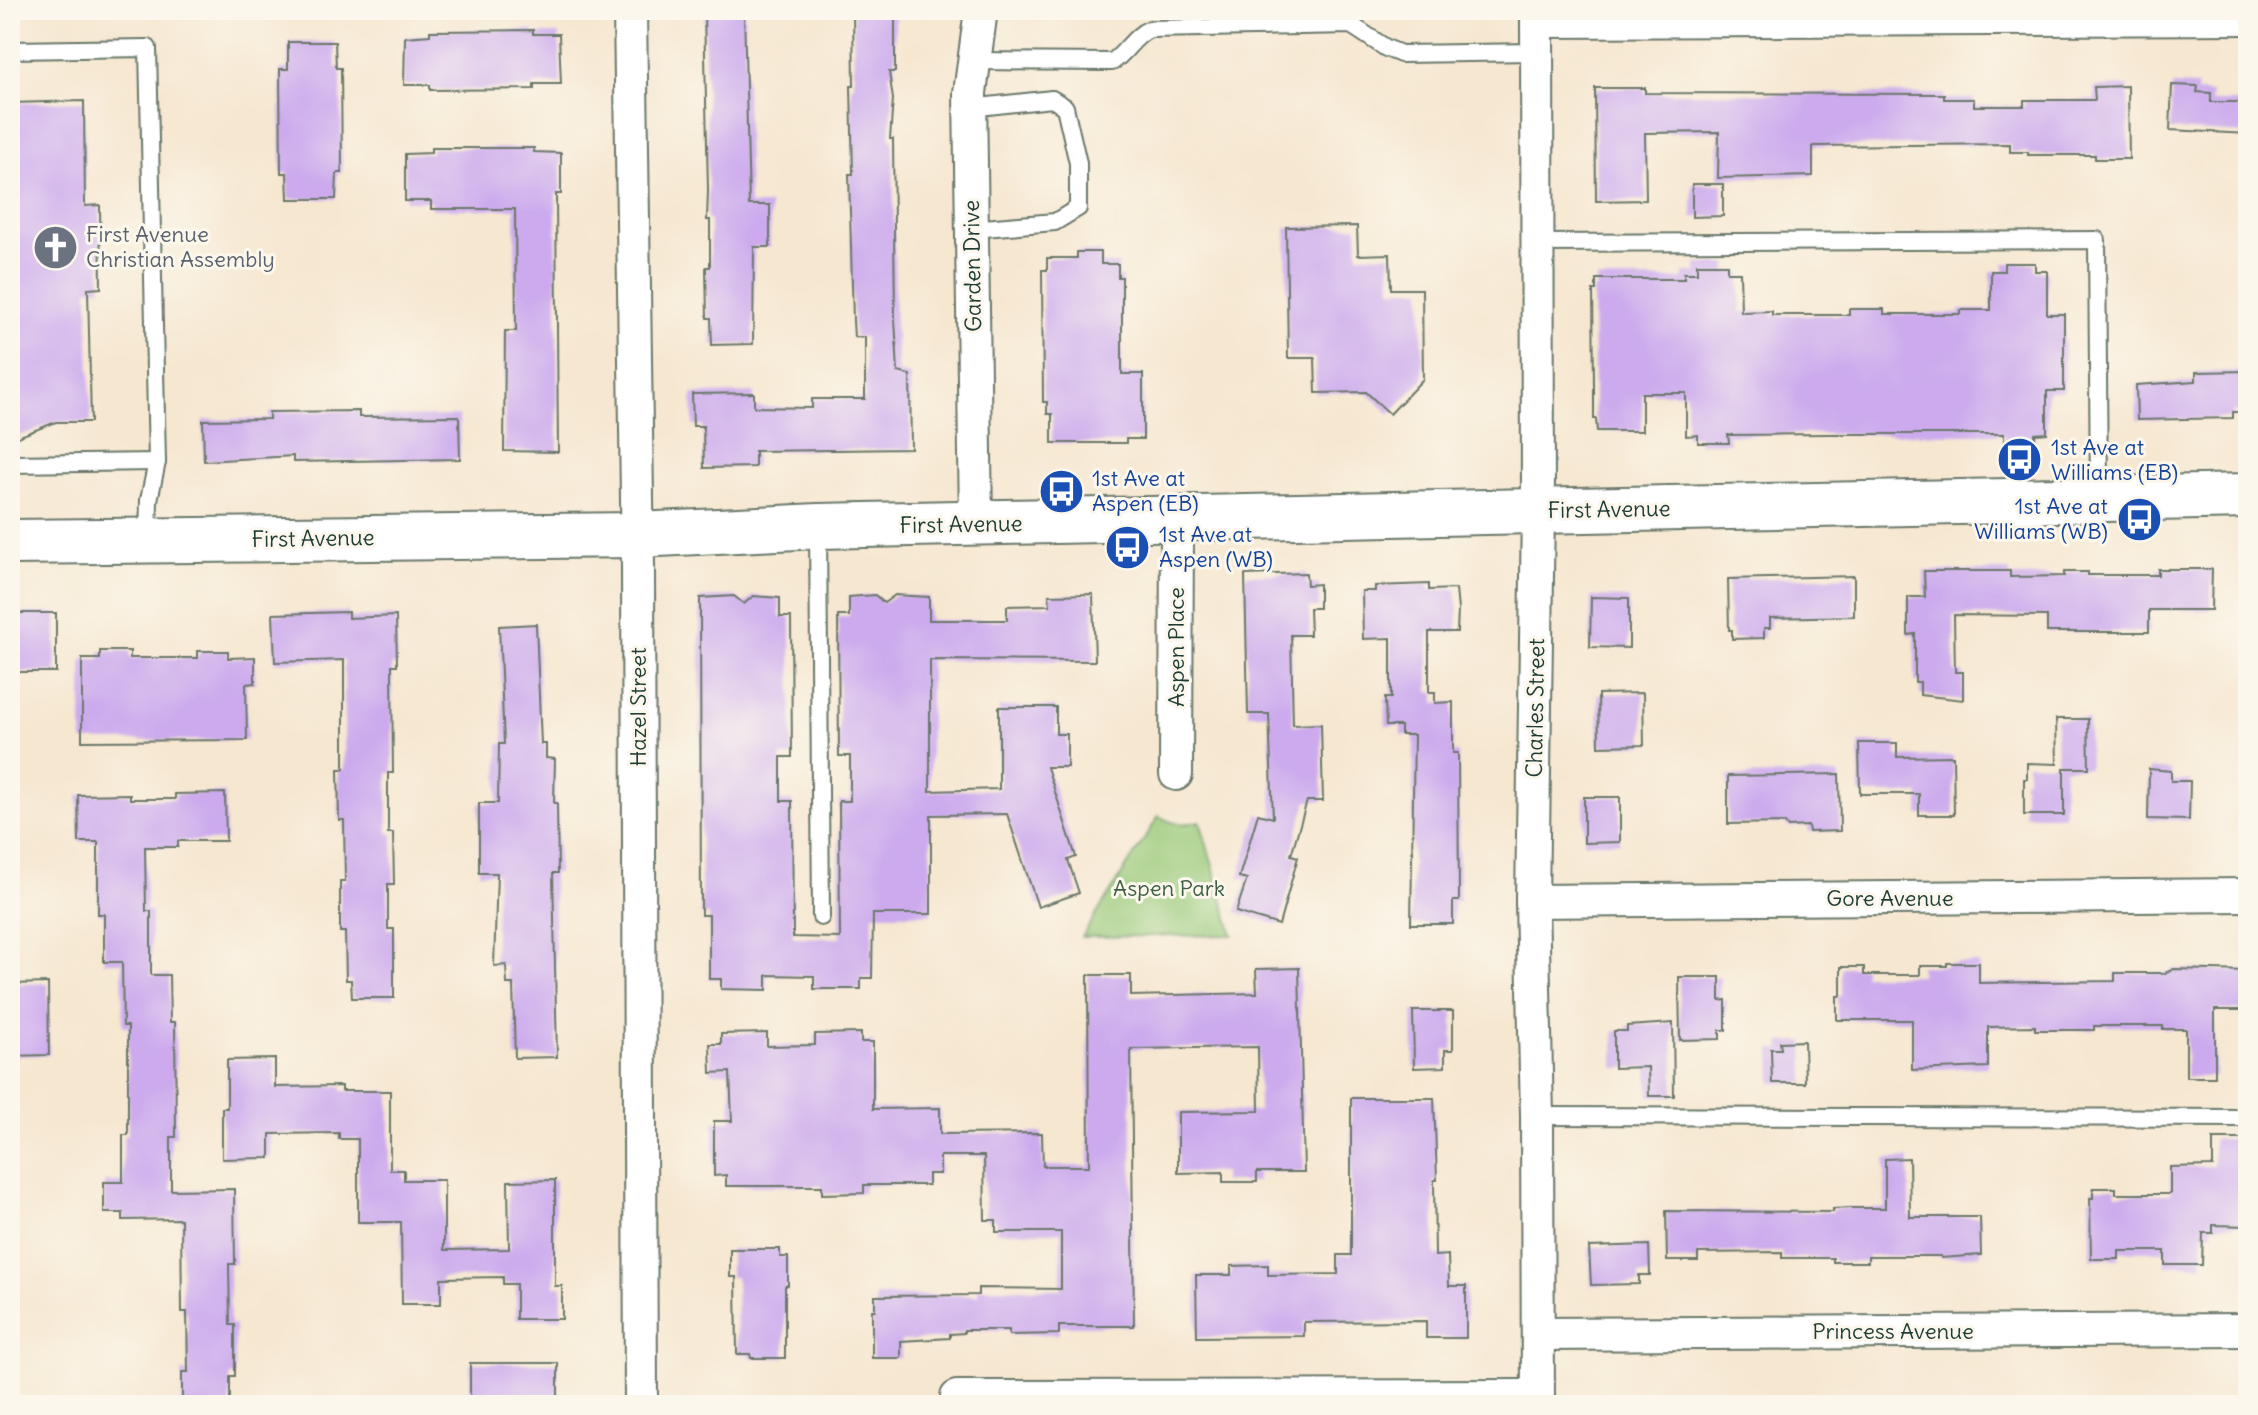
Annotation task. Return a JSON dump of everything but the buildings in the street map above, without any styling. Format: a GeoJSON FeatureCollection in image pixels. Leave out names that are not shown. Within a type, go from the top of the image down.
{"type":"FeatureCollection","features":[{"type":"Feature","properties":{"kind":"street","name":"Hazel Street"},"geometry":{"type":"LineString","coordinates":[[630,10],[638,535],[641,1405]]}},
{"type":"Feature","properties":{"kind":"street","name":"Garden Drive"},"geometry":{"type":"LineString","coordinates":[[976,523],[970,108],[981,10]]}},
{"type":"Feature","properties":{"kind":"street"},"geometry":{"type":"LineString","coordinates":[[1537,28],[2248,18]]}},
{"type":"Feature","properties":{"kind":"street","name":"Charles Street"},"geometry":{"type":"LineString","coordinates":[[1537,28],[1538,511],[1532,901],[1537,1116],[1538,1400]]}},
{"type":"Feature","properties":{"kind":"street","name":"First Avenue"},"geometry":{"type":"LineString","coordinates":[[10,542],[638,535],[818,526],[2248,496]]}},
{"type":"Feature","properties":{"kind":"street","name":"Aspen Place"},"geometry":{"type":"LineString","coordinates":[[1176,774],[1177,520]]}},
{"type":"Feature","properties":{"kind":"street","name":"Gore Avenue"},"geometry":{"type":"LineString","coordinates":[[1532,901],[2248,895]]}},
{"type":"Feature","properties":{"kind":"street","name":"Princess Avenue"},"geometry":{"type":"LineString","coordinates":[[1538,1334],[2248,1330]]}},
{"type":"Feature","properties":{"kind":"street"},"geometry":{"type":"LineString","coordinates":[[957,1397],[1538,1400]]}},
{"type":"Feature","properties":{"kind":"lane"},"geometry":{"type":"LineString","coordinates":[[974,61],[1112,62],[1125,53],[1140,33],[1150,29],[1351,25],[1401,54],[1537,28]]}},
{"type":"Feature","properties":{"kind":"lane"},"geometry":{"type":"LineString","coordinates":[[10,50],[148,48],[157,462],[149,500],[148,539]]}},
{"type":"Feature","properties":{"kind":"lane"},"geometry":{"type":"LineString","coordinates":[[970,108],[1052,99],[1065,107],[1078,163],[1078,208],[1055,222],[972,229]]}},
{"type":"Feature","properties":{"kind":"lane"},"geometry":{"type":"LineString","coordinates":[[1537,243],[2097,240],[2099,499]]}},
{"type":"Feature","properties":{"kind":"lane"},"geometry":{"type":"LineString","coordinates":[[10,464],[157,462]]}},
{"type":"Feature","properties":{"kind":"lane"},"geometry":{"type":"LineString","coordinates":[[818,526],[821,917]]}},
{"type":"Feature","properties":{"kind":"lane"},"geometry":{"type":"LineString","coordinates":[[1537,1116],[2248,1118]]}},
{"type":"Feature","properties":{"kind":"green space","name":"Aspen Park"},"geometry":{"type":"Polygon","coordinates":[[[1159,816],[1179,823],[1200,821],[1233,935],[1082,937],[1159,816]]]}},
{"type":"Feature","properties":{"kind":"place","name":"First Avenue Christian Assembly"},"geometry":{"type":"Point","coordinates":[55,247]}},
{"type":"Feature","properties":{"kind":"place","name":"1st Ave at Williams (EB)"},"geometry":{"type":"Point","coordinates":[2020,460]}},
{"type":"Feature","properties":{"kind":"place","name":"1st Ave at Aspen (EB)"},"geometry":{"type":"Point","coordinates":[1061,491]}},
{"type":"Feature","properties":{"kind":"place","name":"1st Ave at Williams (WB)"},"geometry":{"type":"Point","coordinates":[2139,519]}},
{"type":"Feature","properties":{"kind":"place","name":"1st Ave at Aspen (WB)"},"geometry":{"type":"Point","coordinates":[1128,547]}}]}
